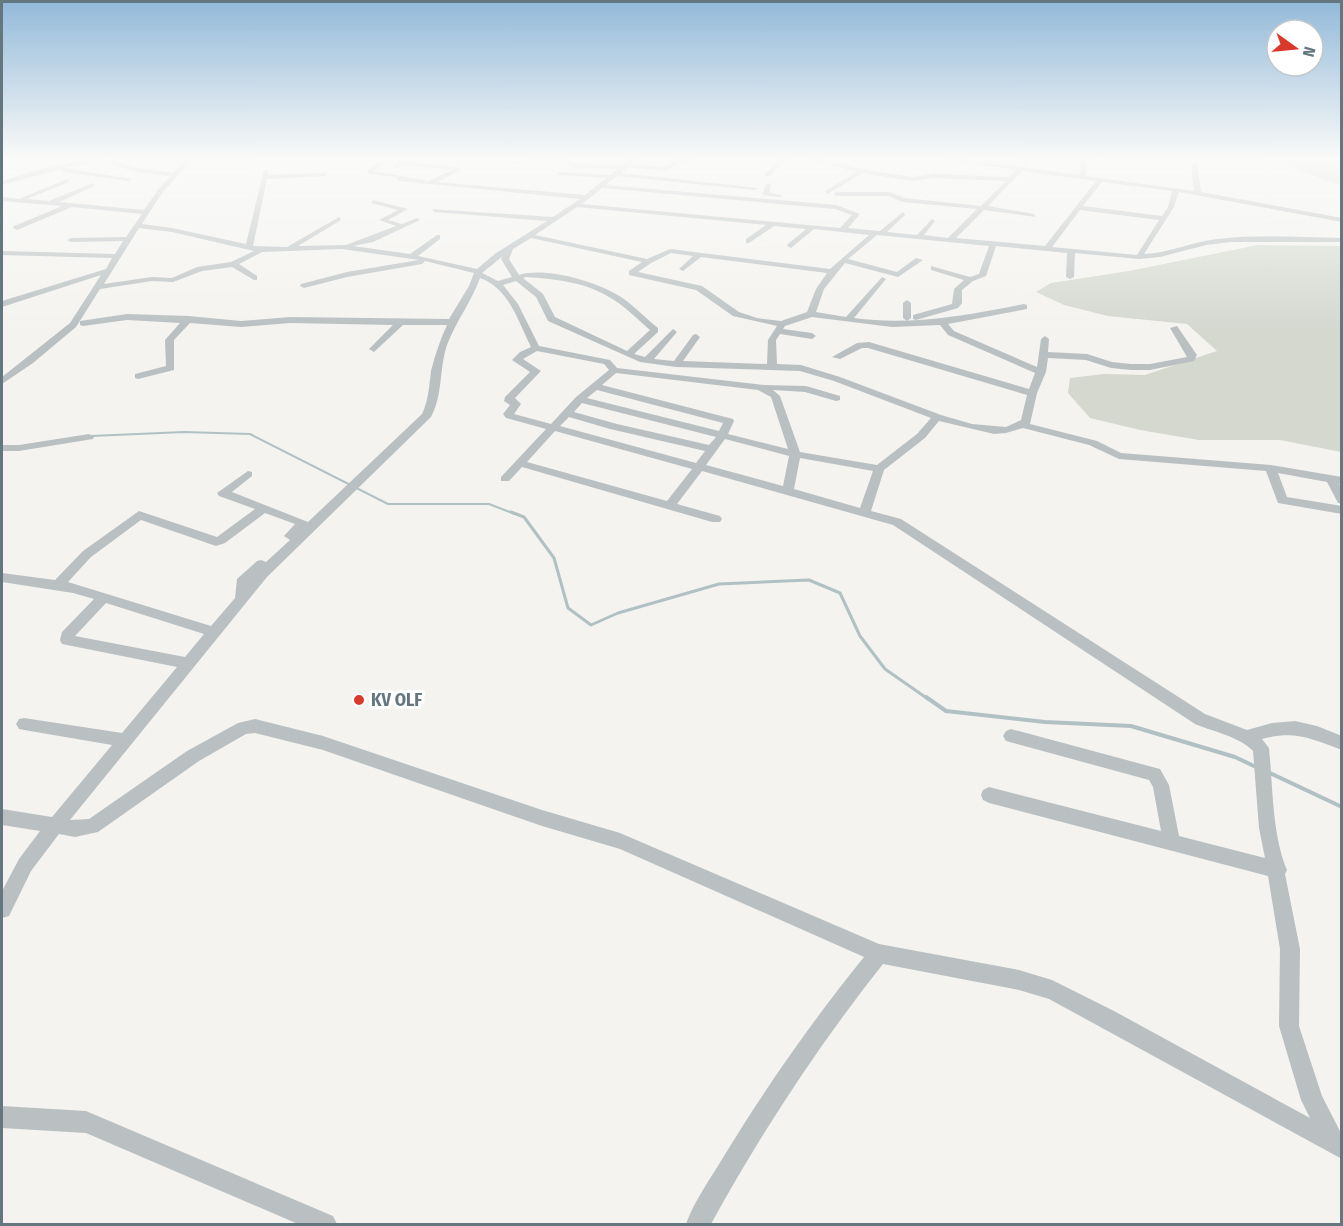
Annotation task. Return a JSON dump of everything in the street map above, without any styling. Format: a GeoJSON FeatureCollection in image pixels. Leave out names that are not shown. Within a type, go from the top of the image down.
{"type":"FeatureCollection","features":[{"type":"Feature","properties":{"kind":"street"},"geometry":{"type":"LineString","coordinates":[[17,228],[49,214]]}},
{"type":"Feature","properties":{"kind":"street"},"geometry":{"type":"LineString","coordinates":[[2,381],[59,338],[83,311],[145,214]]}},
{"type":"Feature","properties":{"kind":"street"},"geometry":{"type":"LineString","coordinates":[[249,248],[256,214]]}},
{"type":"Feature","properties":{"kind":"street"},"geometry":{"type":"LineString","coordinates":[[395,214],[382,220],[403,226]]}},
{"type":"Feature","properties":{"kind":"street"},"geometry":{"type":"LineString","coordinates":[[491,214],[555,219]]}},
{"type":"Feature","properties":{"kind":"street"},"geometry":{"type":"LineString","coordinates":[[2,909],[25,865],[241,598],[262,574],[427,415],[431,409],[442,347],[452,322],[478,273],[510,248],[562,214]]}},
{"type":"Feature","properties":{"kind":"street"},"geometry":{"type":"LineString","coordinates":[[726,214],[794,214]]}},
{"type":"Feature","properties":{"kind":"street"},"geometry":{"type":"LineString","coordinates":[[774,214],[812,227],[1139,257],[1161,257],[1218,240],[1341,240]]}},
{"type":"Feature","properties":{"kind":"street"},"geometry":{"type":"LineString","coordinates":[[842,230],[857,214]]}},
{"type":"Feature","properties":{"kind":"street"},"geometry":{"type":"LineString","coordinates":[[811,314],[816,293],[831,271],[903,214]]}},
{"type":"Feature","properties":{"kind":"street"},"geometry":{"type":"LineString","coordinates":[[950,240],[977,214]]}},
{"type":"Feature","properties":{"kind":"street"},"geometry":{"type":"LineString","coordinates":[[1023,214],[1034,216]]}},
{"type":"Feature","properties":{"kind":"street"},"geometry":{"type":"LineString","coordinates":[[1046,250],[1074,214]]}},
{"type":"Feature","properties":{"kind":"street"},"geometry":{"type":"LineString","coordinates":[[1131,214],[1163,218]]}},
{"type":"Feature","properties":{"kind":"street"},"geometry":{"type":"LineString","coordinates":[[1139,257],[1166,214]]}},
{"type":"Feature","properties":{"kind":"street"},"geometry":{"type":"LineString","coordinates":[[1310,214],[1341,220]]}},
{"type":"Feature","properties":{"kind":"street"},"geometry":{"type":"LineString","coordinates":[[749,241],[783,216]]}},
{"type":"Feature","properties":{"kind":"street"},"geometry":{"type":"LineString","coordinates":[[288,249],[339,219]]}},
{"type":"Feature","properties":{"kind":"street"},"geometry":{"type":"LineString","coordinates":[[342,247],[370,240],[417,220]]}},
{"type":"Feature","properties":{"kind":"street"},"geometry":{"type":"LineString","coordinates":[[919,237],[932,220]]}},
{"type":"Feature","properties":{"kind":"street"},"geometry":{"type":"LineString","coordinates":[[137,226],[182,232],[261,250],[342,247],[432,260],[478,273],[488,277],[516,304],[536,348]]}},
{"type":"Feature","properties":{"kind":"street"},"geometry":{"type":"LineString","coordinates":[[791,246],[812,227]]}},
{"type":"Feature","properties":{"kind":"street"},"geometry":{"type":"LineString","coordinates":[[531,236],[648,261]]}},
{"type":"Feature","properties":{"kind":"street"},"geometry":{"type":"LineString","coordinates":[[411,257],[436,237]]}},
{"type":"Feature","properties":{"kind":"street"},"geometry":{"type":"LineString","coordinates":[[71,240],[130,239]]}},
{"type":"Feature","properties":{"kind":"street"},"geometry":{"type":"LineString","coordinates":[[85,254],[93,240]]}},
{"type":"Feature","properties":{"kind":"street"},"geometry":{"type":"LineString","coordinates":[[885,323],[955,306],[958,303],[958,289],[970,279],[982,276],[993,244]]}},
{"type":"Feature","properties":{"kind":"street"},"geometry":{"type":"LineString","coordinates":[[510,248],[505,261],[516,277],[540,296],[550,319],[624,353],[648,360],[676,364],[772,366],[801,369],[824,375],[937,417],[984,429],[1022,425],[1093,442],[1119,456],[1270,468],[1336,480],[1341,500]]}},
{"type":"Feature","properties":{"kind":"street"},"geometry":{"type":"LineString","coordinates":[[98,287],[150,279],[173,280],[200,268],[233,264],[261,250]]}},
{"type":"Feature","properties":{"kind":"street"},"geometry":{"type":"LineString","coordinates":[[812,336],[736,314],[699,288],[632,273],[648,261],[670,251],[831,271]]}},
{"type":"Feature","properties":{"kind":"street"},"geometry":{"type":"LineString","coordinates":[[1070,277],[1071,252]]}},
{"type":"Feature","properties":{"kind":"street"},"geometry":{"type":"LineString","coordinates":[[2,254],[118,256]]}},
{"type":"Feature","properties":{"kind":"street"},"geometry":{"type":"LineString","coordinates":[[683,269],[698,256]]}},
{"type":"Feature","properties":{"kind":"street"},"geometry":{"type":"LineString","coordinates":[[304,286],[352,273],[377,271],[432,260]]}},
{"type":"Feature","properties":{"kind":"street"},"geometry":{"type":"LineString","coordinates":[[843,260],[898,275],[919,260]]}},
{"type":"Feature","properties":{"kind":"street"},"geometry":{"type":"LineString","coordinates":[[233,264],[254,278]]}},
{"type":"Feature","properties":{"kind":"street"},"geometry":{"type":"LineString","coordinates":[[934,268],[970,279]]}},
{"type":"Feature","properties":{"kind":"street"},"geometry":{"type":"LineString","coordinates":[[4,299],[109,270]]}},
{"type":"Feature","properties":{"kind":"street"},"geometry":{"type":"LineString","coordinates":[[813,280],[820,270]]}},
{"type":"Feature","properties":{"kind":"street"},"geometry":{"type":"LineString","coordinates":[[496,284],[516,277],[550,276],[579,282],[612,295],[655,330],[624,353],[505,479]]}},
{"type":"Feature","properties":{"kind":"street"},"geometry":{"type":"LineString","coordinates":[[848,320],[882,279]]}},
{"type":"Feature","properties":{"kind":"street"},"geometry":{"type":"LineString","coordinates":[[907,303],[908,318]]}},
{"type":"Feature","properties":{"kind":"street"},"geometry":{"type":"LineString","coordinates":[[772,366],[772,340],[779,328],[811,314],[904,325],[942,322],[1024,307]]}},
{"type":"Feature","properties":{"kind":"street"},"geometry":{"type":"LineString","coordinates":[[2,389],[44,361],[72,336],[83,323],[83,311]]}},
{"type":"Feature","properties":{"kind":"street"},"geometry":{"type":"LineString","coordinates":[[83,323],[127,316],[242,324],[290,320],[452,322]]}},
{"type":"Feature","properties":{"kind":"street"},"geometry":{"type":"LineString","coordinates":[[138,376],[171,368],[169,340],[189,319]]}},
{"type":"Feature","properties":{"kind":"street"},"geometry":{"type":"LineString","coordinates":[[942,322],[951,333],[1041,372]]}},
{"type":"Feature","properties":{"kind":"street"},"geometry":{"type":"LineString","coordinates":[[374,349],[400,323]]}},
{"type":"Feature","properties":{"kind":"street"},"geometry":{"type":"LineString","coordinates":[[1045,355],[1087,357],[1131,367],[1150,367],[1191,359],[1192,355],[1174,328]]}},
{"type":"Feature","properties":{"kind":"street"},"geometry":{"type":"LineString","coordinates":[[648,360],[673,332]]}},
{"type":"Feature","properties":{"kind":"street"},"geometry":{"type":"LineString","coordinates":[[676,364],[696,337]]}},
{"type":"Feature","properties":{"kind":"street"},"geometry":{"type":"LineString","coordinates":[[1022,425],[1028,418],[1032,393],[1041,372],[1045,355],[1045,339]]}},
{"type":"Feature","properties":{"kind":"street"},"geometry":{"type":"LineString","coordinates":[[837,357],[860,345],[869,345],[1032,393]]}},
{"type":"Feature","properties":{"kind":"street"},"geometry":{"type":"LineString","coordinates":[[836,398],[806,389],[652,376],[536,348],[518,360],[519,363],[536,370],[509,398],[516,404],[508,415],[698,468],[865,511],[897,522],[1200,719],[1219,728],[1246,736],[1260,748],[1268,828],[1278,870],[1290,949],[1289,1026],[1312,1100],[1337,1146]]}},
{"type":"Feature","properties":{"kind":"street"},"geometry":{"type":"LineString","coordinates":[[2,370],[15,372]]}},
{"type":"Feature","properties":{"kind":"street"},"geometry":{"type":"LineString","coordinates":[[594,386],[730,423],[670,506]]}},
{"type":"Feature","properties":{"kind":"street"},"geometry":{"type":"LineString","coordinates":[[761,387],[776,396],[795,454],[788,491]]}},
{"type":"Feature","properties":{"kind":"street"},"geometry":{"type":"LineString","coordinates":[[580,399],[795,454],[879,469]]}},
{"type":"Feature","properties":{"kind":"street"},"geometry":{"type":"LineString","coordinates":[[568,412],[614,427],[711,449]]}},
{"type":"Feature","properties":{"kind":"street"},"geometry":{"type":"LineString","coordinates":[[865,511],[879,469],[921,436],[937,417]]}},
{"type":"Feature","properties":{"kind":"street"},"geometry":{"type":"LineString","coordinates":[[2,448],[19,448],[89,437]]}},
{"type":"Feature","properties":{"kind":"street"},"geometry":{"type":"LineString","coordinates":[[519,463],[716,519]]}},
{"type":"Feature","properties":{"kind":"street"},"geometry":{"type":"LineString","coordinates":[[1270,468],[1282,500],[1341,510]]}},
{"type":"Feature","properties":{"kind":"street"},"geometry":{"type":"LineString","coordinates":[[241,598],[241,585],[244,579],[302,525],[301,521],[223,493],[248,474]]}},
{"type":"Feature","properties":{"kind":"street"},"geometry":{"type":"LineString","coordinates":[[57,586],[87,554],[139,515],[216,542],[264,508]]}},
{"type":"Feature","properties":{"kind":"street"},"geometry":{"type":"LineString","coordinates":[[2,577],[57,586],[213,632]]}},
{"type":"Feature","properties":{"kind":"street"},"geometry":{"type":"LineString","coordinates":[[103,598],[67,636],[67,640],[187,663]]}},
{"type":"Feature","properties":{"kind":"street"},"geometry":{"type":"LineString","coordinates":[[24,724],[124,740]]}},
{"type":"Feature","properties":{"kind":"street"},"geometry":{"type":"LineString","coordinates":[[2,817],[75,829],[92,826],[211,745],[243,728],[255,726],[323,743],[542,818],[620,841],[879,954],[1019,980],[1052,990],[1107,1018],[1337,1146]]}},
{"type":"Feature","properties":{"kind":"street"},"geometry":{"type":"LineString","coordinates":[[1246,736],[1272,728],[1298,728],[1341,743]]}},
{"type":"Feature","properties":{"kind":"street"},"geometry":{"type":"LineString","coordinates":[[1011,736],[1154,774],[1161,785],[1172,843]]}},
{"type":"Feature","properties":{"kind":"street"},"geometry":{"type":"LineString","coordinates":[[989,795],[1278,870]]}},
{"type":"Feature","properties":{"kind":"street"},"geometry":{"type":"LineString","coordinates":[[698,1224],[730,1166],[826,1021],[879,954]]}},
{"type":"Feature","properties":{"kind":"street"},"geometry":{"type":"LineString","coordinates":[[2,1117],[86,1122],[325,1224]]}},
{"type":"Feature","properties":{"kind":"shaded area"},"geometry":{"type":"Polygon","coordinates":[[[1258,245],[1341,246],[1341,452],[1280,440],[1199,440],[1140,430],[1090,418],[1068,393],[1070,378],[1104,374],[1145,375],[1217,351],[1187,324],[1108,316],[1064,305],[1036,292],[1051,283],[1129,271],[1258,245]]]}},
{"type":"Feature","properties":{"kind":"waterway"},"geometry":{"type":"LineString","coordinates":[[91,436],[184,432],[250,434],[388,504],[489,504],[515,514]]}},
{"type":"Feature","properties":{"kind":"waterway"},"geometry":{"type":"LineString","coordinates":[[511,512],[524,517],[554,558],[568,608],[591,625],[618,613],[719,584],[809,580],[840,593],[860,636],[885,669],[928,699]]}},
{"type":"Feature","properties":{"kind":"waterway"},"geometry":{"type":"LineString","coordinates":[[926,697],[946,711],[1045,722],[1131,726],[1235,757],[1256,767]]}},
{"type":"Feature","properties":{"kind":"waterway"},"geometry":{"type":"LineString","coordinates":[[1270,773],[1342,807]]}},
{"type":"Feature","properties":{"kind":"place","name":"KV OLF"},"geometry":{"type":"Point","coordinates":[359,700]}}]}
